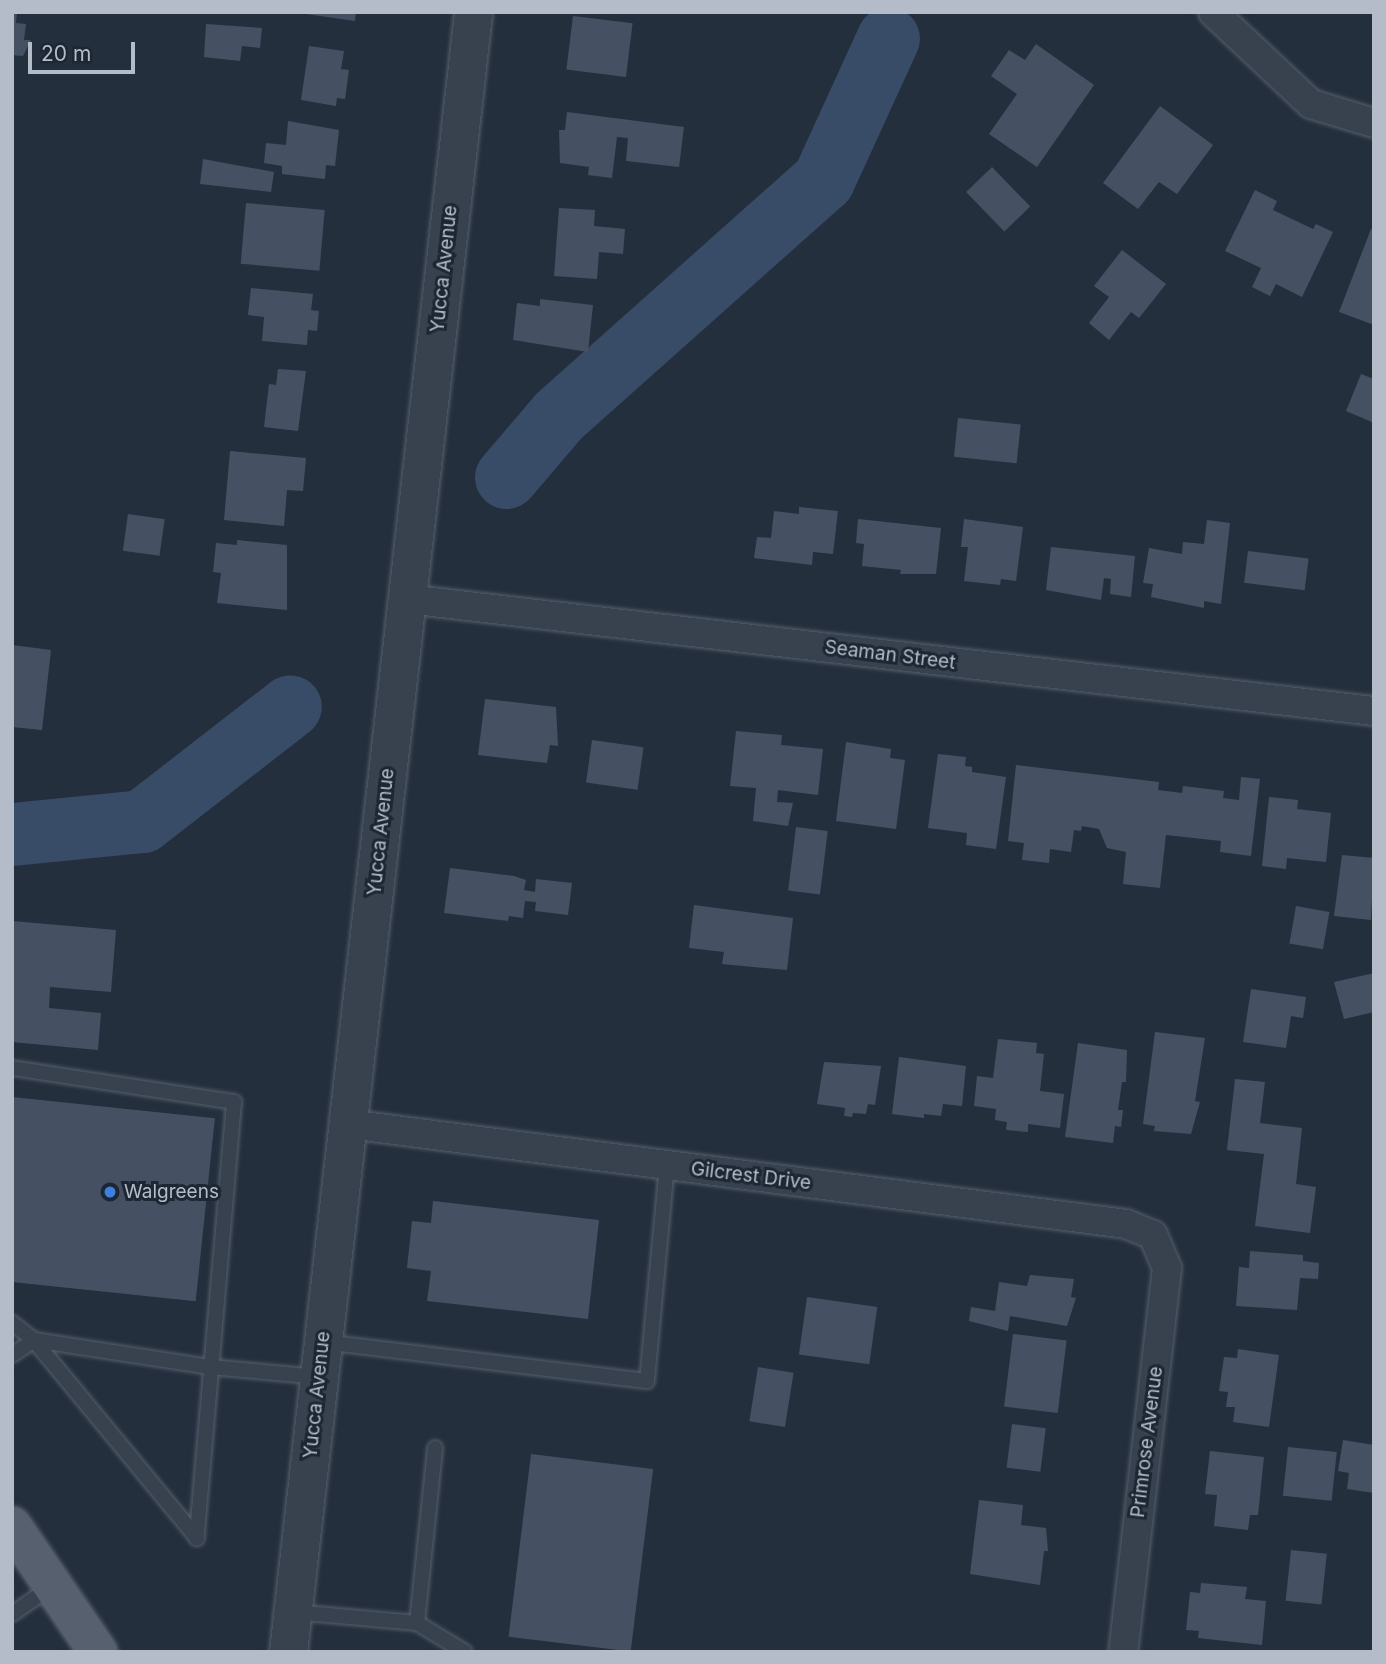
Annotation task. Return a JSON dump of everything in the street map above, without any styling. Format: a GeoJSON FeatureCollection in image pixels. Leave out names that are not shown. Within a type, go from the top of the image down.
{"type":"FeatureCollection","features":[{"type":"Feature","properties":{"kind":"main road"},"geometry":{"type":"LineString","coordinates":[[12,1526],[98,1652]]}},
{"type":"Feature","properties":{"kind":"main road"},"geometry":{"type":"LineString","coordinates":[[61,1598],[79,1652]]}},
{"type":"Feature","properties":{"kind":"street","name":"Yucca Avenue"},"geometry":{"type":"LineString","coordinates":[[288,1652],[473,12]]}},
{"type":"Feature","properties":{"kind":"street"},"geometry":{"type":"LineString","coordinates":[[1213,12],[1311,104],[1374,123]]}},
{"type":"Feature","properties":{"kind":"street","name":"Seaman Street"},"geometry":{"type":"LineString","coordinates":[[407,599],[1374,711]]}},
{"type":"Feature","properties":{"kind":"street","name":"Gilcrest Drive"},"geometry":{"type":"LineString","coordinates":[[348,1125],[1126,1224],[1153,1235]]}},
{"type":"Feature","properties":{"kind":"street","name":"Primrose Avenue"},"geometry":{"type":"LineString","coordinates":[[1122,1652],[1167,1268],[1153,1235]]}},
{"type":"Feature","properties":{"kind":"lane"},"geometry":{"type":"LineString","coordinates":[[12,1068],[234,1101],[197,1538],[34,1340],[12,1323]]}},
{"type":"Feature","properties":{"kind":"lane"},"geometry":{"type":"LineString","coordinates":[[12,1355],[34,1340],[211,1367],[321,1360],[647,1381],[667,1165]]}},
{"type":"Feature","properties":{"kind":"lane"},"geometry":{"type":"LineString","coordinates":[[417,1623],[435,1448]]}},
{"type":"Feature","properties":{"kind":"lane"},"geometry":{"type":"LineString","coordinates":[[12,1614],[61,1598]]}},
{"type":"Feature","properties":{"kind":"lane"},"geometry":{"type":"LineString","coordinates":[[293,1612],[417,1623],[465,1652]]}},
{"type":"Feature","properties":{"kind":"building"},"geometry":{"type":"Polygon","coordinates":[[[12,12],[17,12],[16,23],[26,24],[24,40],[31,40],[23,56],[12,55],[12,12]]]}},
{"type":"Feature","properties":{"kind":"building"},"geometry":{"type":"Polygon","coordinates":[[[292,12],[356,12],[355,21],[292,12]]]}},
{"type":"Feature","properties":{"kind":"building"},"geometry":{"type":"Polygon","coordinates":[[[573,16],[633,23],[626,77],[566,70],[573,16]]]}},
{"type":"Feature","properties":{"kind":"building"},"geometry":{"type":"Polygon","coordinates":[[[206,24],[262,28],[260,48],[242,46],[240,61],[204,57],[206,24]]]}},
{"type":"Feature","properties":{"kind":"building"},"geometry":{"type":"Polygon","coordinates":[[[1036,44],[1094,85],[1037,167],[989,134],[1017,94],[991,76],[1009,50],[1025,60],[1036,44]]]}},
{"type":"Feature","properties":{"kind":"building"},"geometry":{"type":"Polygon","coordinates":[[[309,46],[344,51],[341,69],[349,70],[345,99],[337,98],[336,106],[301,100],[309,46]]]}},
{"type":"Feature","properties":{"kind":"building"},"geometry":{"type":"Polygon","coordinates":[[[1160,106],[1213,145],[1177,194],[1159,182],[1138,209],[1103,183],[1160,106]]]}},
{"type":"Feature","properties":{"kind":"building"},"geometry":{"type":"Polygon","coordinates":[[[567,112],[684,127],[679,167],[626,161],[628,138],[617,137],[612,178],[588,175],[589,167],[560,163],[559,130],[565,130],[567,112]]]}},
{"type":"Feature","properties":{"kind":"building"},"geometry":{"type":"Polygon","coordinates":[[[288,121],[339,130],[335,166],[326,165],[325,179],[282,174],[282,166],[264,163],[266,143],[286,145],[288,121]]]}},
{"type":"Feature","properties":{"kind":"building"},"geometry":{"type":"Polygon","coordinates":[[[203,159],[274,172],[271,192],[200,184],[203,159]]]}},
{"type":"Feature","properties":{"kind":"building"},"geometry":{"type":"Polygon","coordinates":[[[992,167],[1030,207],[1004,232],[966,192],[992,167]]]}},
{"type":"Feature","properties":{"kind":"building"},"geometry":{"type":"Polygon","coordinates":[[[1255,190],[1277,201],[1273,210],[1313,229],[1316,224],[1333,232],[1302,297],[1276,284],[1270,296],[1252,287],[1261,268],[1225,251],[1255,190]]]}},
{"type":"Feature","properties":{"kind":"building"},"geometry":{"type":"Polygon","coordinates":[[[246,203],[325,210],[319,271],[241,264],[246,203]]]}},
{"type":"Feature","properties":{"kind":"building"},"geometry":{"type":"Polygon","coordinates":[[[559,208],[595,210],[594,226],[625,229],[623,254],[599,252],[597,279],[554,276],[559,208]]]}},
{"type":"Feature","properties":{"kind":"building"},"geometry":{"type":"Polygon","coordinates":[[[1371,229],[1374,230],[1374,325],[1339,312],[1371,229]]]}},
{"type":"Feature","properties":{"kind":"building"},"geometry":{"type":"Polygon","coordinates":[[[1122,250],[1166,284],[1139,318],[1131,312],[1109,340],[1089,323],[1109,297],[1094,286],[1122,250]]]}},
{"type":"Feature","properties":{"kind":"building"},"geometry":{"type":"Polygon","coordinates":[[[251,288],[313,294],[311,310],[319,311],[317,331],[308,330],[307,345],[262,341],[264,317],[248,315],[251,288]]]}},
{"type":"Feature","properties":{"kind":"building"},"geometry":{"type":"Polygon","coordinates":[[[540,299],[593,305],[588,352],[513,340],[517,303],[540,306],[540,299]]]}},
{"type":"Feature","properties":{"kind":"building"},"geometry":{"type":"Polygon","coordinates":[[[278,369],[306,371],[298,431],[264,427],[269,384],[276,385],[278,369]]]}},
{"type":"Feature","properties":{"kind":"building"},"geometry":{"type":"Polygon","coordinates":[[[1361,374],[1374,379],[1374,423],[1346,411],[1361,374]]]}},
{"type":"Feature","properties":{"kind":"building"},"geometry":{"type":"Polygon","coordinates":[[[958,418],[1021,425],[1017,463],[954,457],[958,418]]]}},
{"type":"Feature","properties":{"kind":"building"},"geometry":{"type":"Polygon","coordinates":[[[230,451],[306,458],[303,491],[287,490],[284,526],[224,520],[230,451]]]}},
{"type":"Feature","properties":{"kind":"building"},"geometry":{"type":"Polygon","coordinates":[[[799,507],[838,511],[833,554],[813,552],[812,565],[754,558],[757,537],[771,538],[774,511],[799,514],[799,507]]]}},
{"type":"Feature","properties":{"kind":"building"},"geometry":{"type":"Polygon","coordinates":[[[128,514],[165,519],[159,556],[123,551],[128,514]]]}},
{"type":"Feature","properties":{"kind":"building"},"geometry":{"type":"Polygon","coordinates":[[[858,519],[941,528],[936,574],[900,574],[901,570],[862,566],[864,544],[856,543],[858,519]]]}},
{"type":"Feature","properties":{"kind":"building"},"geometry":{"type":"Polygon","coordinates":[[[964,519],[1023,527],[1016,581],[1001,579],[1000,585],[964,581],[968,547],[961,547],[964,519]]]}},
{"type":"Feature","properties":{"kind":"building"},"geometry":{"type":"Polygon","coordinates":[[[1207,520],[1230,523],[1221,604],[1204,601],[1204,608],[1151,597],[1153,584],[1143,583],[1149,548],[1182,554],[1183,542],[1204,544],[1207,520]]]}},
{"type":"Feature","properties":{"kind":"building"},"geometry":{"type":"Polygon","coordinates":[[[237,540],[287,545],[287,610],[217,603],[221,573],[213,572],[216,543],[237,545],[237,540]]]}},
{"type":"Feature","properties":{"kind":"building"},"geometry":{"type":"Polygon","coordinates":[[[1051,547],[1135,556],[1131,597],[1110,594],[1111,579],[1104,578],[1101,600],[1046,590],[1051,547]]]}},
{"type":"Feature","properties":{"kind":"building"},"geometry":{"type":"Polygon","coordinates":[[[1248,551],[1309,558],[1305,590],[1244,583],[1248,551]]]}},
{"type":"Feature","properties":{"kind":"building"},"geometry":{"type":"Polygon","coordinates":[[[12,645],[51,650],[42,730],[12,727],[12,645]]]}},
{"type":"Feature","properties":{"kind":"building"},"geometry":{"type":"Polygon","coordinates":[[[485,699],[556,707],[558,746],[550,745],[547,763],[478,755],[485,699]]]}},
{"type":"Feature","properties":{"kind":"building"},"geometry":{"type":"Polygon","coordinates":[[[736,731],[782,735],[781,745],[823,749],[818,795],[778,790],[777,802],[793,803],[788,826],[753,821],[756,788],[730,786],[736,731]]]}},
{"type":"Feature","properties":{"kind":"building"},"geometry":{"type":"Polygon","coordinates":[[[592,740],[643,747],[638,790],[586,783],[592,740]]]}},
{"type":"Feature","properties":{"kind":"building"},"geometry":{"type":"Polygon","coordinates":[[[846,742],[891,749],[890,758],[905,760],[896,829],[836,821],[846,742]]]}},
{"type":"Feature","properties":{"kind":"building"},"geometry":{"type":"Polygon","coordinates":[[[938,754],[966,757],[965,766],[972,767],[972,772],[1006,777],[996,849],[966,845],[967,833],[928,828],[938,754]]]}},
{"type":"Feature","properties":{"kind":"building"},"geometry":{"type":"Polygon","coordinates":[[[1016,765],[1159,782],[1158,790],[1182,793],[1183,786],[1224,791],[1223,798],[1239,800],[1241,777],[1260,779],[1251,856],[1220,852],[1221,841],[1166,835],[1160,888],[1123,884],[1126,852],[1107,848],[1099,829],[1082,826],[1081,831],[1074,830],[1071,852],[1050,849],[1049,863],[1022,860],[1024,843],[1008,841],[1016,765]]]}},
{"type":"Feature","properties":{"kind":"building"},"geometry":{"type":"Polygon","coordinates":[[[1269,797],[1298,800],[1297,809],[1331,813],[1326,862],[1287,858],[1286,869],[1262,866],[1269,797]]]}},
{"type":"Feature","properties":{"kind":"building"},"geometry":{"type":"Polygon","coordinates":[[[796,827],[828,831],[820,894],[788,891],[796,827]]]}},
{"type":"Feature","properties":{"kind":"building"},"geometry":{"type":"Polygon","coordinates":[[[1342,855],[1374,858],[1371,920],[1334,916],[1342,855]]]}},
{"type":"Feature","properties":{"kind":"building"},"geometry":{"type":"Polygon","coordinates":[[[450,868],[514,876],[526,880],[524,890],[535,892],[536,879],[572,883],[568,915],[535,911],[536,902],[525,901],[523,918],[509,916],[508,921],[444,913],[450,868]]]}},
{"type":"Feature","properties":{"kind":"building"},"geometry":{"type":"Polygon","coordinates":[[[694,905],[793,918],[787,970],[722,964],[724,952],[689,948],[694,905]]]}},
{"type":"Feature","properties":{"kind":"building"},"geometry":{"type":"Polygon","coordinates":[[[1296,906],[1329,912],[1323,949],[1289,943],[1296,906]]]}},
{"type":"Feature","properties":{"kind":"building"},"geometry":{"type":"Polygon","coordinates":[[[12,921],[116,930],[111,992],[50,987],[49,1008],[101,1013],[98,1050],[12,1042],[12,921]]]}},
{"type":"Feature","properties":{"kind":"building"},"geometry":{"type":"Polygon","coordinates":[[[1374,973],[1374,1012],[1344,1019],[1334,982],[1374,973]]]}},
{"type":"Feature","properties":{"kind":"building"},"geometry":{"type":"Polygon","coordinates":[[[1251,989],[1306,997],[1303,1018],[1291,1016],[1286,1048],[1243,1042],[1251,989]]]}},
{"type":"Feature","properties":{"kind":"building"},"geometry":{"type":"Polygon","coordinates":[[[1155,1032],[1205,1038],[1195,1101],[1200,1102],[1191,1134],[1154,1131],[1155,1126],[1143,1124],[1155,1032]]]}},
{"type":"Feature","properties":{"kind":"building"},"geometry":{"type":"Polygon","coordinates":[[[998,1039],[1037,1043],[1036,1053],[1044,1054],[1040,1091],[1064,1094],[1060,1128],[1028,1124],[1028,1132],[1006,1130],[1007,1122],[995,1120],[996,1109],[974,1106],[977,1076],[993,1078],[998,1039]]]}},
{"type":"Feature","properties":{"kind":"building"},"geometry":{"type":"Polygon","coordinates":[[[1078,1043],[1127,1050],[1126,1082],[1122,1082],[1118,1110],[1123,1110],[1121,1127],[1115,1126],[1113,1143],[1065,1137],[1078,1043]]]}},
{"type":"Feature","properties":{"kind":"building"},"geometry":{"type":"Polygon","coordinates":[[[899,1057],[966,1066],[962,1106],[943,1104],[941,1116],[924,1114],[924,1118],[892,1114],[899,1057]]]}},
{"type":"Feature","properties":{"kind":"building"},"geometry":{"type":"Polygon","coordinates":[[[824,1062],[881,1066],[875,1105],[868,1104],[866,1114],[853,1113],[852,1117],[844,1116],[845,1108],[817,1104],[824,1062]]]}},
{"type":"Feature","properties":{"kind":"building"},"geometry":{"type":"Polygon","coordinates":[[[1235,1079],[1265,1082],[1260,1123],[1302,1128],[1296,1184],[1316,1187],[1310,1233],[1255,1226],[1264,1154],[1227,1150],[1235,1079]]]}},
{"type":"Feature","properties":{"kind":"building","name":"Walgreens"},"geometry":{"type":"Polygon","coordinates":[[[12,1097],[215,1118],[196,1301],[12,1282],[12,1097]]]}},
{"type":"Feature","properties":{"kind":"building"},"geometry":{"type":"Polygon","coordinates":[[[433,1201],[599,1220],[588,1319],[427,1301],[431,1271],[407,1268],[412,1221],[431,1223],[433,1201]]]}},
{"type":"Feature","properties":{"kind":"building"},"geometry":{"type":"Polygon","coordinates":[[[1250,1251],[1303,1255],[1303,1261],[1319,1263],[1318,1279],[1300,1278],[1297,1310],[1236,1306],[1239,1267],[1249,1268],[1250,1251]]]}},
{"type":"Feature","properties":{"kind":"building"},"geometry":{"type":"Polygon","coordinates":[[[1030,1275],[1074,1279],[1071,1297],[1076,1298],[1067,1326],[1010,1316],[1008,1331],[969,1321],[971,1307],[995,1311],[999,1282],[1027,1286],[1030,1275]]]}},
{"type":"Feature","properties":{"kind":"building"},"geometry":{"type":"Polygon","coordinates":[[[807,1297],[877,1307],[869,1364],[799,1354],[807,1297]]]}},
{"type":"Feature","properties":{"kind":"building"},"geometry":{"type":"Polygon","coordinates":[[[1013,1334],[1067,1341],[1058,1413],[1004,1406],[1013,1334]]]}},
{"type":"Feature","properties":{"kind":"building"},"geometry":{"type":"Polygon","coordinates":[[[1238,1349],[1279,1355],[1269,1427],[1233,1422],[1235,1407],[1226,1407],[1228,1392],[1219,1391],[1224,1357],[1237,1358],[1238,1349]]]}},
{"type":"Feature","properties":{"kind":"building"},"geometry":{"type":"Polygon","coordinates":[[[758,1367],[794,1373],[785,1427],[749,1421],[758,1367]]]}},
{"type":"Feature","properties":{"kind":"building"},"geometry":{"type":"Polygon","coordinates":[[[1012,1424],[1046,1428],[1040,1472],[1007,1468],[1012,1424]]]}},
{"type":"Feature","properties":{"kind":"building"},"geometry":{"type":"Polygon","coordinates":[[[1343,1440],[1374,1445],[1374,1493],[1347,1489],[1349,1473],[1338,1471],[1343,1440]]]}},
{"type":"Feature","properties":{"kind":"building"},"geometry":{"type":"Polygon","coordinates":[[[1288,1447],[1337,1452],[1332,1501],[1283,1496],[1288,1447]]]}},
{"type":"Feature","properties":{"kind":"building"},"geometry":{"type":"Polygon","coordinates":[[[1210,1451],[1264,1457],[1258,1515],[1250,1515],[1248,1530],[1214,1526],[1217,1495],[1205,1494],[1210,1451]]]}},
{"type":"Feature","properties":{"kind":"building"},"geometry":{"type":"Polygon","coordinates":[[[531,1454],[653,1469],[631,1652],[509,1637],[531,1454]]]}},
{"type":"Feature","properties":{"kind":"building"},"geometry":{"type":"Polygon","coordinates":[[[979,1500],[1023,1505],[1021,1525],[1046,1528],[1048,1551],[1044,1551],[1040,1585],[970,1574],[979,1500]]]}},
{"type":"Feature","properties":{"kind":"building"},"geometry":{"type":"Polygon","coordinates":[[[1291,1550],[1327,1554],[1321,1604],[1286,1601],[1291,1550]]]}},
{"type":"Feature","properties":{"kind":"building"},"geometry":{"type":"Polygon","coordinates":[[[1201,1583],[1247,1587],[1245,1599],[1266,1601],[1262,1645],[1198,1638],[1199,1631],[1186,1630],[1190,1592],[1200,1593],[1201,1583]]]}},
{"type":"Feature","properties":{"kind":"waterway"},"geometry":{"type":"LineString","coordinates":[[506,477],[559,415],[823,180],[888,38]]}},
{"type":"Feature","properties":{"kind":"waterway"},"geometry":{"type":"LineString","coordinates":[[12,834],[142,821],[290,706]]}},
{"type":"Feature","properties":{"kind":"place","name":"Walgreens"},"geometry":{"type":"Point","coordinates":[110,1192]}}]}
